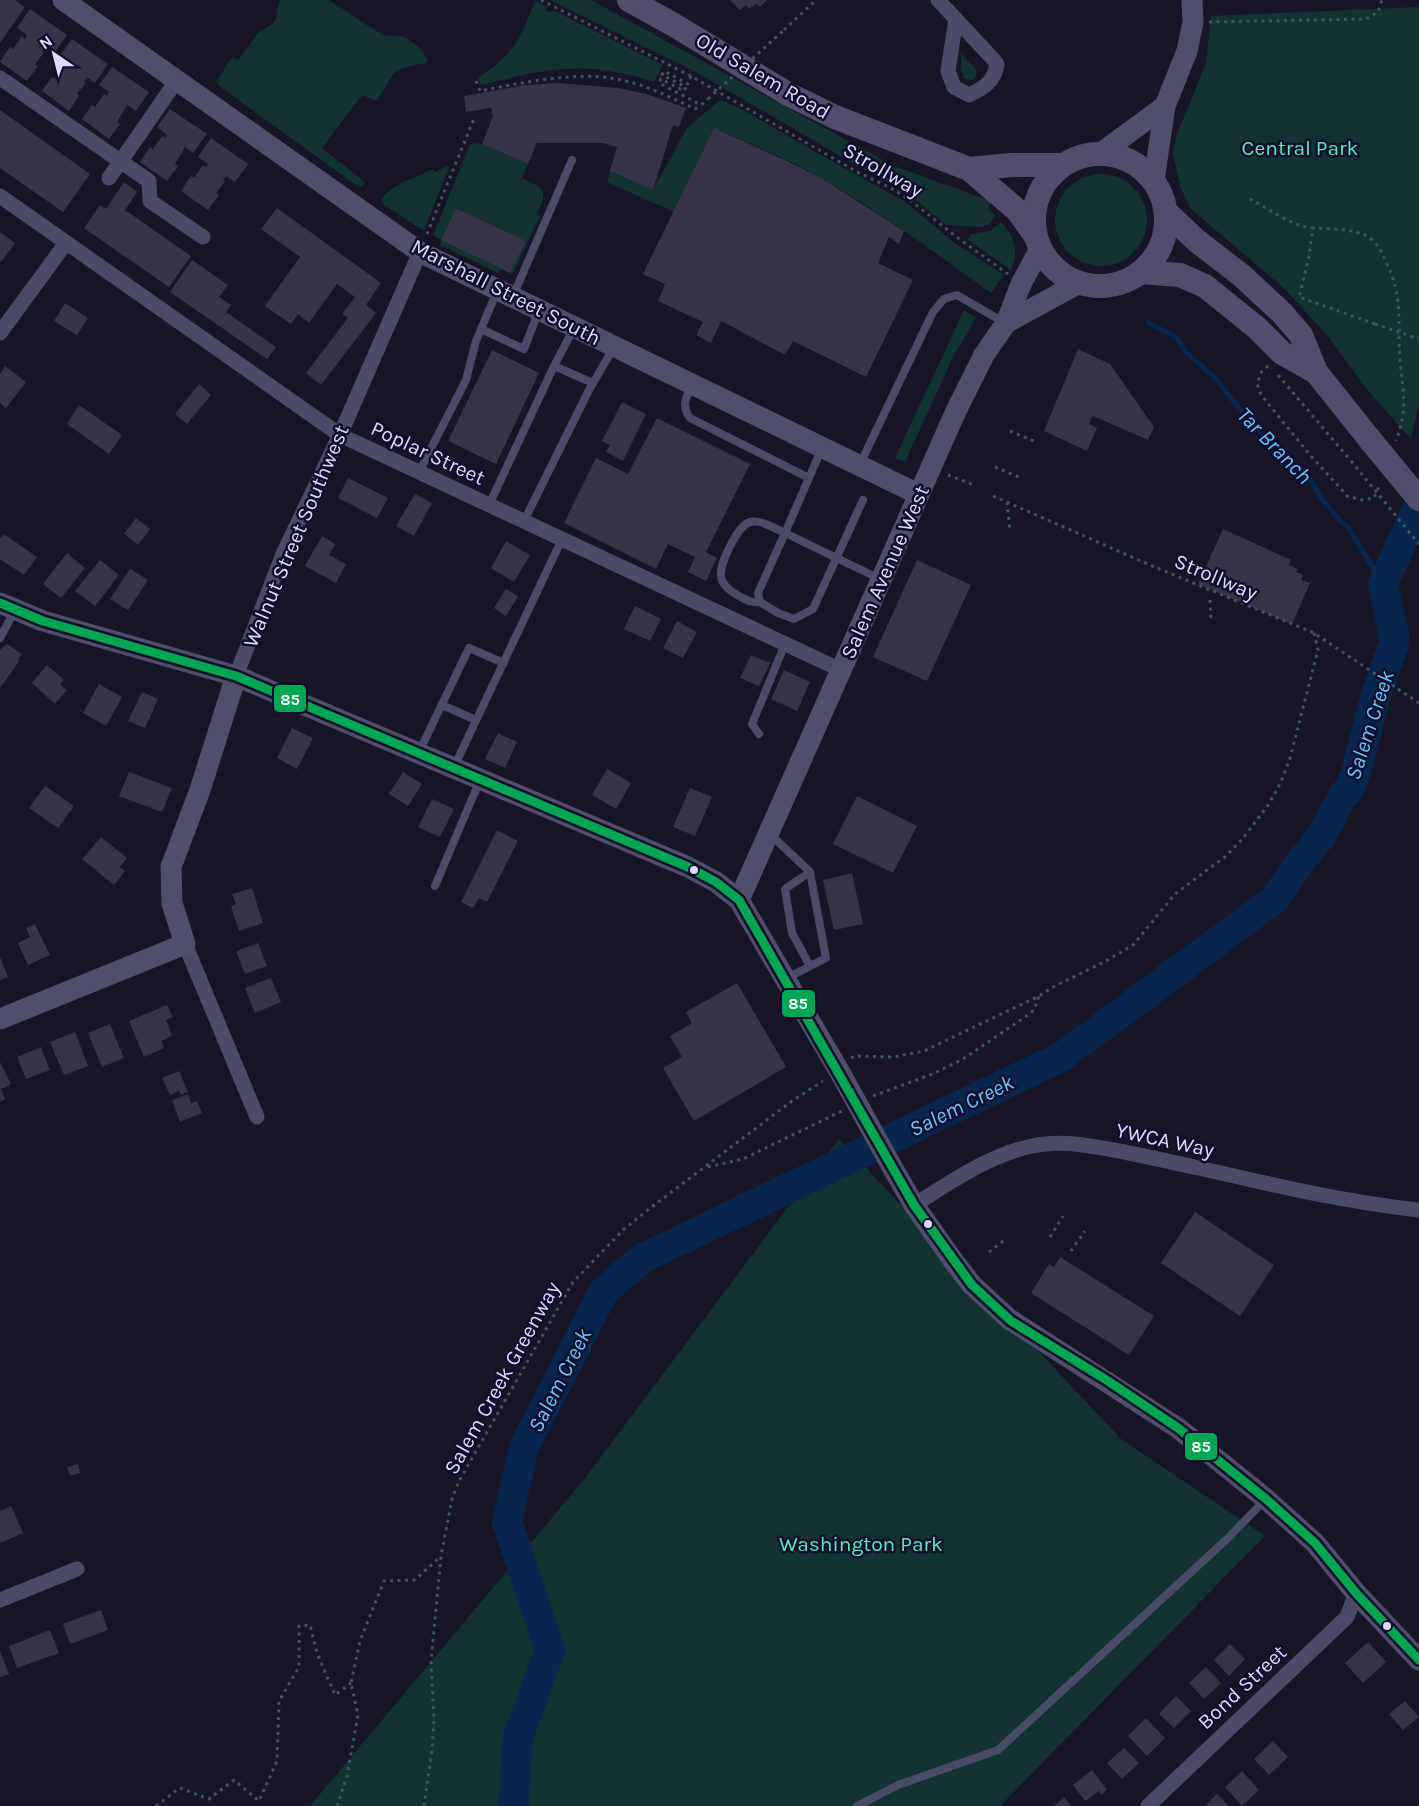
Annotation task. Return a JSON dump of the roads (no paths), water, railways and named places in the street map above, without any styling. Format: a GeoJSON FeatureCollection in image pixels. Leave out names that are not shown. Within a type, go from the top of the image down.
{"type":"FeatureCollection","features":[{"type":"Feature","properties":{"kind":"main road","name":"Old Salem Road"},"geometry":{"type":"LineString","coordinates":[[629,0],[788,94],[825,113],[969,169],[1018,211],[1037,242]]}},
{"type":"Feature","properties":{"kind":"main road"},"geometry":{"type":"LineString","coordinates":[[1101,153],[1122,156],[1140,166],[1154,180],[1162,195],[1166,212],[1166,229],[1162,245],[1153,260],[1141,272],[1122,282],[1101,286],[1079,283],[1063,275],[1049,263],[1037,242],[1033,215],[1038,196],[1047,178],[1062,165],[1081,156],[1101,153]]}},
{"type":"Feature","properties":{"kind":"main road","name":"Old Salem Road"},"geometry":{"type":"LineString","coordinates":[[969,169],[1011,165],[1062,165]]}},
{"type":"Feature","properties":{"kind":"main road"},"geometry":{"type":"LineString","coordinates":[[1166,212],[1197,241],[1241,275],[1301,334],[1316,372],[1419,499]]}},
{"type":"Feature","properties":{"kind":"main road"},"geometry":{"type":"LineString","coordinates":[[1141,272],[1180,275],[1204,286],[1257,328],[1282,353],[1316,372]]}},
{"type":"Feature","properties":{"kind":"street","name":"Marshall Street South"},"geometry":{"type":"LineString","coordinates":[[63,0],[177,80],[423,245],[505,293],[918,495]]}},
{"type":"Feature","properties":{"kind":"street"},"geometry":{"type":"LineString","coordinates":[[938,0],[956,19],[997,64],[996,74],[985,87],[969,95],[954,87],[948,71],[956,19]]}},
{"type":"Feature","properties":{"kind":"street"},"geometry":{"type":"LineString","coordinates":[[1154,180],[1165,106],[1187,51],[1193,22],[1192,0]]}},
{"type":"Feature","properties":{"kind":"street"},"geometry":{"type":"LineString","coordinates":[[0,78],[149,181],[150,201],[203,237]]}},
{"type":"Feature","properties":{"kind":"street"},"geometry":{"type":"LineString","coordinates":[[109,178],[177,80]]}},
{"type":"Feature","properties":{"kind":"street"},"geometry":{"type":"LineString","coordinates":[[1101,153],[1165,106]]}},
{"type":"Feature","properties":{"kind":"street","name":"Poplar Street"},"geometry":{"type":"LineString","coordinates":[[0,196],[340,435],[842,670]]}},
{"type":"Feature","properties":{"kind":"street","name":"Salem Avenue West"},"geometry":{"type":"LineString","coordinates":[[740,900],[918,495],[984,355],[1006,323],[1037,242]]}},
{"type":"Feature","properties":{"kind":"street"},"geometry":{"type":"LineString","coordinates":[[0,333],[66,243]]}},
{"type":"Feature","properties":{"kind":"street","name":"Walnut Street Southwest"},"geometry":{"type":"LineString","coordinates":[[185,944],[172,903],[171,867],[200,790],[236,676],[283,554],[340,435],[423,245]]}},
{"type":"Feature","properties":{"kind":"street"},"geometry":{"type":"LineString","coordinates":[[1006,323],[1079,283]]}},
{"type":"Feature","properties":{"kind":"street"},"geometry":{"type":"LineString","coordinates":[[8,606],[43,621],[236,676],[688,867],[716,882],[740,900],[840,1071],[914,1205],[972,1285],[1011,1321],[1108,1381],[1178,1428],[1266,1499],[1315,1543],[1356,1593],[1419,1660]]}},
{"type":"Feature","properties":{"kind":"street"},"geometry":{"type":"LineString","coordinates":[[0,1020],[185,944],[257,1117]]}},
{"type":"Feature","properties":{"kind":"street","name":"YWCA Way"},"geometry":{"type":"LineString","coordinates":[[914,1205],[969,1171],[1004,1155],[1032,1146],[1076,1143],[1280,1187],[1419,1210]]}},
{"type":"Feature","properties":{"kind":"street"},"geometry":{"type":"LineString","coordinates":[[0,1600],[78,1569]]}},
{"type":"Feature","properties":{"kind":"street","name":"Bond Street"},"geometry":{"type":"LineString","coordinates":[[1148,1806],[1347,1617],[1356,1593]]}},
{"type":"Feature","properties":{"kind":"lane"},"geometry":{"type":"LineString","coordinates":[[419,472],[466,380],[481,329],[505,293],[572,160]]}},
{"type":"Feature","properties":{"kind":"lane"},"geometry":{"type":"LineString","coordinates":[[859,466],[933,312],[944,299],[957,295],[1006,323]]}},
{"type":"Feature","properties":{"kind":"lane"},"geometry":{"type":"LineString","coordinates":[[481,329],[524,349],[539,310]]}},
{"type":"Feature","properties":{"kind":"lane"},"geometry":{"type":"LineString","coordinates":[[489,505],[574,327]]}},
{"type":"Feature","properties":{"kind":"lane"},"geometry":{"type":"LineString","coordinates":[[524,521],[614,346]]}},
{"type":"Feature","properties":{"kind":"lane"},"geometry":{"type":"LineString","coordinates":[[554,366],[593,383]]}},
{"type":"Feature","properties":{"kind":"lane"},"geometry":{"type":"LineString","coordinates":[[691,384],[684,410],[690,418],[809,478]]}},
{"type":"Feature","properties":{"kind":"lane"},"geometry":{"type":"LineString","coordinates":[[760,602],[758,593],[822,448]]}},
{"type":"Feature","properties":{"kind":"lane"},"geometry":{"type":"LineString","coordinates":[[863,500],[837,558],[813,609],[804,615],[794,619],[760,602],[752,603],[725,586],[721,577],[721,567],[737,532],[750,522],[759,521],[837,558],[881,580]]}},
{"type":"Feature","properties":{"kind":"lane"},"geometry":{"type":"LineString","coordinates":[[453,768],[562,539]]}},
{"type":"Feature","properties":{"kind":"lane"},"geometry":{"type":"LineString","coordinates":[[0,638],[8,606]]}},
{"type":"Feature","properties":{"kind":"lane"},"geometry":{"type":"LineString","coordinates":[[759,734],[752,724],[785,644]]}},
{"type":"Feature","properties":{"kind":"lane"},"geometry":{"type":"LineString","coordinates":[[419,754],[469,648],[504,663]]}},
{"type":"Feature","properties":{"kind":"lane"},"geometry":{"type":"LineString","coordinates":[[442,705],[476,720]]}},
{"type":"Feature","properties":{"kind":"lane"},"geometry":{"type":"LineString","coordinates":[[435,886],[480,780]]}},
{"type":"Feature","properties":{"kind":"lane"},"geometry":{"type":"LineString","coordinates":[[769,833],[810,872],[826,958],[786,979]]}},
{"type":"Feature","properties":{"kind":"lane"},"geometry":{"type":"LineString","coordinates":[[810,872],[785,889],[792,933],[810,966]]}},
{"type":"Feature","properties":{"kind":"lane"},"geometry":{"type":"LineString","coordinates":[[857,1806],[898,1785],[998,1750],[1227,1539],[1266,1499]]}},
{"type":"Feature","properties":{"kind":"waterway","name":"Tar Branch"},"geometry":{"type":"LineString","coordinates":[[1149,323],[1176,337],[1186,352],[1214,377],[1254,427],[1293,460],[1313,483],[1322,499],[1347,526],[1383,584]]}},
{"type":"Feature","properties":{"kind":"waterway","name":"Salem Creek"},"geometry":{"type":"LineString","coordinates":[[514,1806],[517,1740],[550,1650],[507,1522],[524,1447],[604,1291],[643,1258],[1061,1057],[1275,899],[1304,856],[1321,837],[1354,779],[1376,695],[1395,640],[1383,584],[1419,505]]}},
{"type":"Feature","properties":{"kind":"park label","name":"Central Park"},"geometry":{"type":"Point","coordinates":[1300,148]}},
{"type":"Feature","properties":{"kind":"park label","name":"Washington Park"},"geometry":{"type":"Point","coordinates":[861,1544]}}]}
